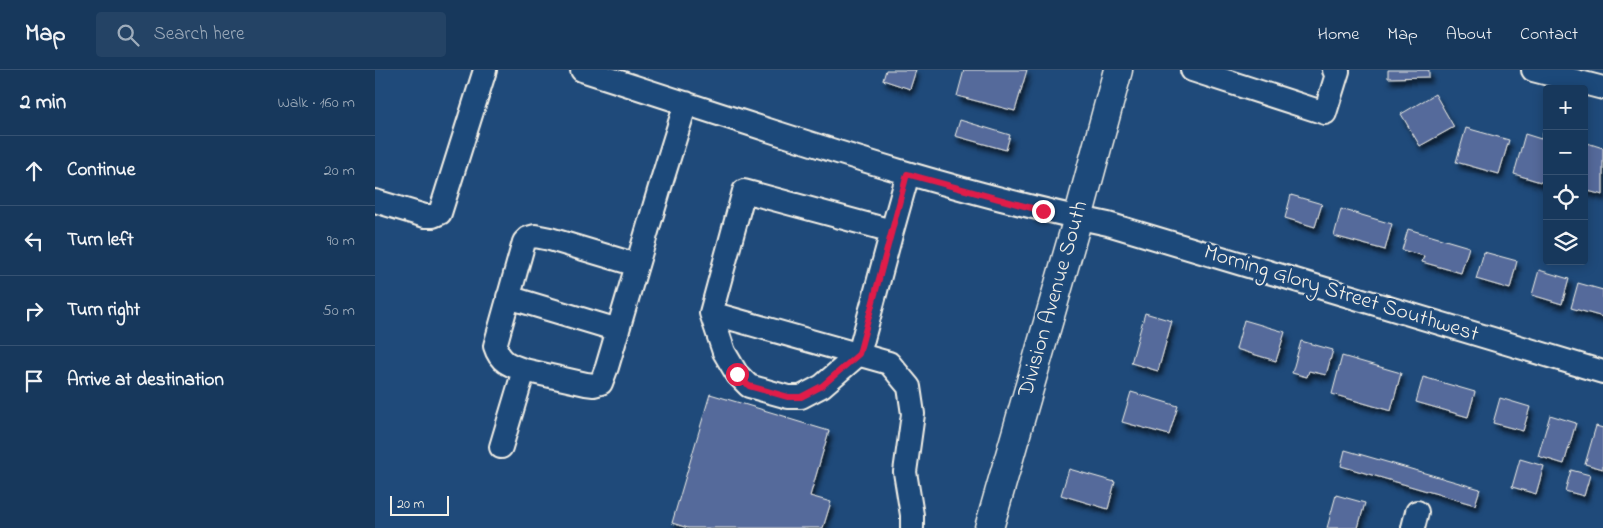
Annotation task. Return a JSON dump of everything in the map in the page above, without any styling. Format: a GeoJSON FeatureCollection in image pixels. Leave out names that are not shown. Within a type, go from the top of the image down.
{"type":"FeatureCollection","features":[{"type":"Feature","properties":{"kind":"main road","name":"Division Avenue South"},"geometry":{"type":"LineString","coordinates":[[989,528],[1078,218],[1118,70]]}},
{"type":"Feature","properties":{"kind":"street"},"geometry":{"type":"LineString","coordinates":[[375,202],[425,216],[433,216],[440,213],[485,70]]}},
{"type":"Feature","properties":{"kind":"street","name":"Morning Glory Street Southwest"},"geometry":{"type":"LineString","coordinates":[[583,70],[907,174],[1043,211],[1108,224],[1603,372]]}},
{"type":"Feature","properties":{"kind":"street"},"geometry":{"type":"LineString","coordinates":[[1192,70],[1325,113],[1338,71],[1334,70]]}},
{"type":"Feature","properties":{"kind":"street"},"geometry":{"type":"LineString","coordinates":[[1533,70],[1603,88]]}},
{"type":"Feature","properties":{"kind":"street"},"geometry":{"type":"LineString","coordinates":[[637,265],[550,239],[535,236],[528,238],[524,242],[495,346],[498,355],[506,364],[524,370],[586,384],[594,385],[601,383],[607,367],[686,103]]}},
{"type":"Feature","properties":{"kind":"street"},"geometry":{"type":"LineString","coordinates":[[892,231],[744,191],[711,313],[724,352],[737,374],[749,386],[788,397],[801,397],[822,386],[859,354],[892,231],[907,174]]}},
{"type":"Feature","properties":{"kind":"street"},"geometry":{"type":"LineString","coordinates":[[508,297],[618,330]]}},
{"type":"Feature","properties":{"kind":"street"},"geometry":{"type":"LineString","coordinates":[[711,313],[889,363],[909,387],[913,414],[905,472],[912,514],[912,528]]}},
{"type":"Feature","properties":{"kind":"street"},"geometry":{"type":"LineString","coordinates":[[501,447],[524,370]]}},
{"type":"Feature","properties":{"kind":"building"},"geometry":{"type":"Polygon","coordinates":[[[886,70],[916,70],[910,89],[883,80],[886,70]]]}},
{"type":"Feature","properties":{"kind":"building"},"geometry":{"type":"Polygon","coordinates":[[[964,70],[1027,70],[1015,111],[957,96],[964,70]]]}},
{"type":"Feature","properties":{"kind":"building"},"geometry":{"type":"Polygon","coordinates":[[[1388,70],[1429,70],[1429,77],[1388,78],[1388,70]]]}},
{"type":"Feature","properties":{"kind":"building"},"geometry":{"type":"Polygon","coordinates":[[[1435,94],[1454,127],[1420,146],[1401,114],[1435,94]]]}},
{"type":"Feature","properties":{"kind":"building"},"geometry":{"type":"Polygon","coordinates":[[[960,120],[1010,135],[1006,150],[955,136],[960,120]]]}},
{"type":"Feature","properties":{"kind":"building"},"geometry":{"type":"Polygon","coordinates":[[[1466,128],[1509,140],[1499,174],[1456,162],[1466,128]]]}},
{"type":"Feature","properties":{"kind":"building"},"geometry":{"type":"Polygon","coordinates":[[[1543,133],[1543,183],[1514,174],[1525,134],[1541,139],[1543,133]]]}},
{"type":"Feature","properties":{"kind":"building"},"geometry":{"type":"Polygon","coordinates":[[[1588,143],[1603,148],[1603,195],[1588,191],[1588,143]]]}},
{"type":"Feature","properties":{"kind":"building"},"geometry":{"type":"Polygon","coordinates":[[[1291,195],[1322,204],[1315,227],[1285,218],[1291,195]]]}},
{"type":"Feature","properties":{"kind":"building"},"geometry":{"type":"Polygon","coordinates":[[[1341,209],[1392,224],[1385,250],[1334,236],[1341,209]]]}},
{"type":"Feature","properties":{"kind":"building"},"geometry":{"type":"Polygon","coordinates":[[[1408,229],[1469,247],[1461,273],[1422,262],[1424,256],[1402,250],[1408,229]]]}},
{"type":"Feature","properties":{"kind":"building"},"geometry":{"type":"Polygon","coordinates":[[[1484,252],[1517,261],[1510,289],[1476,279],[1484,252]]]}},
{"type":"Feature","properties":{"kind":"building"},"geometry":{"type":"Polygon","coordinates":[[[1539,270],[1569,279],[1562,304],[1532,295],[1539,270]]]}},
{"type":"Feature","properties":{"kind":"building"},"geometry":{"type":"Polygon","coordinates":[[[1578,283],[1603,290],[1603,317],[1571,308],[1578,283]]]}},
{"type":"Feature","properties":{"kind":"building"},"geometry":{"type":"Polygon","coordinates":[[[1145,313],[1172,321],[1158,371],[1131,363],[1145,313]]]}},
{"type":"Feature","properties":{"kind":"building"},"geometry":{"type":"Polygon","coordinates":[[[1244,320],[1285,332],[1276,361],[1236,349],[1244,320]]]}},
{"type":"Feature","properties":{"kind":"building"},"geometry":{"type":"Polygon","coordinates":[[[1301,341],[1333,350],[1326,375],[1309,371],[1307,377],[1292,373],[1301,341]]]}},
{"type":"Feature","properties":{"kind":"building"},"geometry":{"type":"Polygon","coordinates":[[[1342,356],[1401,373],[1391,411],[1332,394],[1342,356]]]}},
{"type":"Feature","properties":{"kind":"building"},"geometry":{"type":"Polygon","coordinates":[[[1423,377],[1475,392],[1468,417],[1416,402],[1423,377]]]}},
{"type":"Feature","properties":{"kind":"building"},"geometry":{"type":"Polygon","coordinates":[[[1131,392],[1178,406],[1169,435],[1122,422],[1131,392]]]}},
{"type":"Feature","properties":{"kind":"building"},"geometry":{"type":"Polygon","coordinates":[[[710,394],[829,431],[810,496],[831,502],[823,528],[688,528],[672,523],[710,394]]]}},
{"type":"Feature","properties":{"kind":"building"},"geometry":{"type":"Polygon","coordinates":[[[1500,398],[1530,407],[1523,431],[1493,423],[1500,398]]]}},
{"type":"Feature","properties":{"kind":"building"},"geometry":{"type":"Polygon","coordinates":[[[1550,415],[1576,423],[1564,464],[1538,456],[1550,415]]]}},
{"type":"Feature","properties":{"kind":"building"},"geometry":{"type":"Polygon","coordinates":[[[1596,426],[1603,428],[1603,469],[1585,464],[1596,426]]]}},
{"type":"Feature","properties":{"kind":"building"},"geometry":{"type":"Polygon","coordinates":[[[1345,450],[1480,489],[1475,505],[1341,466],[1345,450]]]}},
{"type":"Feature","properties":{"kind":"building"},"geometry":{"type":"Polygon","coordinates":[[[1520,459],[1544,466],[1536,494],[1512,487],[1520,459]]]}},
{"type":"Feature","properties":{"kind":"building"},"geometry":{"type":"Polygon","coordinates":[[[1069,469],[1115,482],[1108,509],[1061,495],[1069,469]]]}},
{"type":"Feature","properties":{"kind":"building"},"geometry":{"type":"Polygon","coordinates":[[[1571,470],[1590,475],[1584,496],[1565,491],[1571,470]]]}},
{"type":"Feature","properties":{"kind":"building"},"geometry":{"type":"Polygon","coordinates":[[[1336,495],[1365,503],[1358,528],[1327,528],[1336,495]]]}},
{"type":"Feature","properties":{"kind":"route"},"geometry":{"type":"LineString","coordinates":[[737,374],[749,386],[788,397],[801,397],[822,386],[859,354],[907,174],[1043,211]]}}]}
